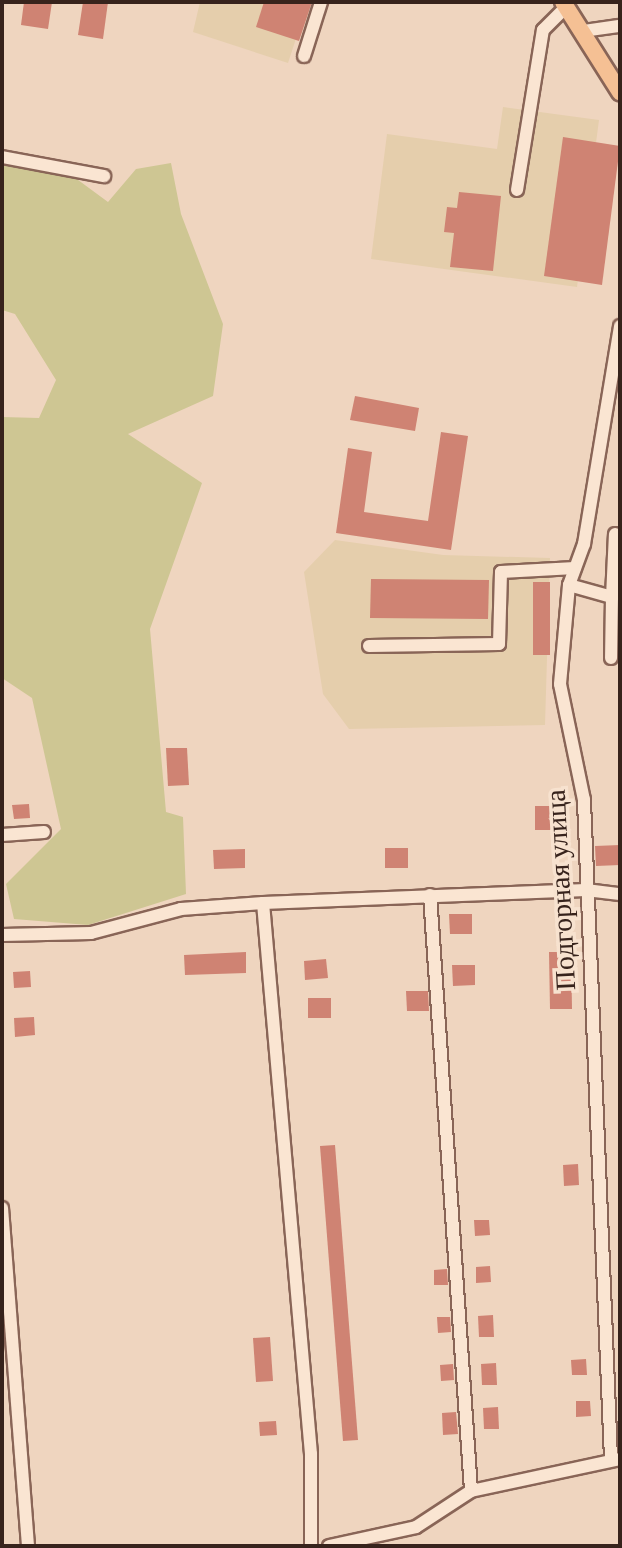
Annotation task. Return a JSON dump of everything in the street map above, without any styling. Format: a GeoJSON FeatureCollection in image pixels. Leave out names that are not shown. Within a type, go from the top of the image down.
{"type":"FeatureCollection","features":[{"type":"Feature","properties":{"kind":"main road"},"geometry":{"type":"LineString","coordinates":[[564,4],[620,92]]}},
{"type":"Feature","properties":{"kind":"street"},"geometry":{"type":"LineString","coordinates":[[304,56],[321,2]]}},
{"type":"Feature","properties":{"kind":"street"},"geometry":{"type":"LineString","coordinates":[[517,190],[543,30],[564,4]]}},
{"type":"Feature","properties":{"kind":"street"},"geometry":{"type":"LineString","coordinates":[[583,31],[620,26]]}},
{"type":"Feature","properties":{"kind":"street"},"geometry":{"type":"LineString","coordinates":[[2,157],[104,176]]}},
{"type":"Feature","properties":{"kind":"street","name":"Подгорная улица"},"geometry":{"type":"LineString","coordinates":[[615,1459],[584,800],[560,684],[569,585],[575,568],[620,326]]}},
{"type":"Feature","properties":{"kind":"street"},"geometry":{"type":"LineString","coordinates":[[611,658],[615,534]]}},
{"type":"Feature","properties":{"kind":"street"},"geometry":{"type":"LineString","coordinates":[[369,646],[499,644],[501,572],[575,568]]}},
{"type":"Feature","properties":{"kind":"street"},"geometry":{"type":"LineString","coordinates":[[569,585],[612,597]]}},
{"type":"Feature","properties":{"kind":"street"},"geometry":{"type":"LineString","coordinates":[[2,835],[44,832]]}},
{"type":"Feature","properties":{"kind":"street"},"geometry":{"type":"LineString","coordinates":[[2,935],[91,933],[181,909],[263,903],[586,890],[620,894]]}},
{"type":"Feature","properties":{"kind":"street"},"geometry":{"type":"LineString","coordinates":[[430,895],[471,1491]]}},
{"type":"Feature","properties":{"kind":"street"},"geometry":{"type":"LineString","coordinates":[[263,903],[311,1454],[311,1546]]}},
{"type":"Feature","properties":{"kind":"street"},"geometry":{"type":"LineString","coordinates":[[2,1208],[28,1546]]}},
{"type":"Feature","properties":{"kind":"street"},"geometry":{"type":"LineString","coordinates":[[329,1546],[416,1527],[471,1491],[615,1459]]}},
{"type":"Feature","properties":{"kind":"shaded area"},"geometry":{"type":"Polygon","coordinates":[[[200,2],[308,2],[288,63],[193,32],[200,2]]]}},
{"type":"Feature","properties":{"kind":"shaded area"},"geometry":{"type":"Polygon","coordinates":[[[503,107],[599,120],[577,287],[371,259],[387,134],[497,149],[503,107]]]}},
{"type":"Feature","properties":{"kind":"shaded area"},"geometry":{"type":"Polygon","coordinates":[[[171,163],[181,214],[223,324],[213,396],[128,434],[202,483],[150,629],[166,812],[183,817],[186,894],[88,925],[14,919],[6,884],[61,829],[32,698],[2,678],[2,417],[39,418],[56,380],[15,314],[2,310],[2,165],[74,177],[108,202],[136,169],[171,163]]]}},
{"type":"Feature","properties":{"kind":"shaded area"},"geometry":{"type":"Polygon","coordinates":[[[335,540],[443,555],[550,558],[545,725],[349,729],[323,694],[304,572],[335,540]]]}},
{"type":"Feature","properties":{"kind":"building"},"geometry":{"type":"Polygon","coordinates":[[[24,2],[52,2],[48,29],[21,25],[24,2]]]}},
{"type":"Feature","properties":{"kind":"building"},"geometry":{"type":"Polygon","coordinates":[[[83,2],[108,2],[103,39],[78,35],[83,2]]]}},
{"type":"Feature","properties":{"kind":"building"},"geometry":{"type":"Polygon","coordinates":[[[264,2],[312,2],[299,41],[256,27],[264,2]]]}},
{"type":"Feature","properties":{"kind":"building"},"geometry":{"type":"Polygon","coordinates":[[[563,137],[620,146],[602,285],[544,276],[563,137]]]}},
{"type":"Feature","properties":{"kind":"building"},"geometry":{"type":"Polygon","coordinates":[[[459,192],[501,196],[493,271],[450,267],[454,233],[444,232],[447,207],[457,208],[459,192]]]}},
{"type":"Feature","properties":{"kind":"building"},"geometry":{"type":"Polygon","coordinates":[[[355,396],[419,408],[415,431],[350,420],[355,396]]]}},
{"type":"Feature","properties":{"kind":"building"},"geometry":{"type":"Polygon","coordinates":[[[441,432],[468,436],[451,550],[336,533],[348,448],[372,452],[364,512],[428,521],[441,432]]]}},
{"type":"Feature","properties":{"kind":"building"},"geometry":{"type":"Polygon","coordinates":[[[371,579],[489,580],[488,619],[370,618],[371,579]]]}},
{"type":"Feature","properties":{"kind":"building"},"geometry":{"type":"Polygon","coordinates":[[[533,582],[550,582],[550,655],[533,655],[533,582]]]}},
{"type":"Feature","properties":{"kind":"building"},"geometry":{"type":"Polygon","coordinates":[[[166,748],[187,748],[189,785],[168,786],[166,748]]]}},
{"type":"Feature","properties":{"kind":"building"},"geometry":{"type":"Polygon","coordinates":[[[29,804],[30,818],[14,819],[12,805],[29,804]]]}},
{"type":"Feature","properties":{"kind":"building"},"geometry":{"type":"Polygon","coordinates":[[[535,806],[564,806],[564,830],[535,830],[535,806]]]}},
{"type":"Feature","properties":{"kind":"building"},"geometry":{"type":"Polygon","coordinates":[[[620,845],[620,865],[596,866],[595,846],[620,845]]]}},
{"type":"Feature","properties":{"kind":"building"},"geometry":{"type":"Polygon","coordinates":[[[385,848],[408,848],[408,868],[385,868],[385,848]]]}},
{"type":"Feature","properties":{"kind":"building"},"geometry":{"type":"Polygon","coordinates":[[[245,849],[245,868],[214,869],[213,850],[245,849]]]}},
{"type":"Feature","properties":{"kind":"building"},"geometry":{"type":"Polygon","coordinates":[[[449,914],[472,914],[472,934],[450,934],[449,914]]]}},
{"type":"Feature","properties":{"kind":"building"},"geometry":{"type":"Polygon","coordinates":[[[246,952],[246,973],[185,975],[184,955],[246,952]]]}},
{"type":"Feature","properties":{"kind":"building"},"geometry":{"type":"Polygon","coordinates":[[[549,952],[571,952],[572,1009],[550,1009],[549,952]]]}},
{"type":"Feature","properties":{"kind":"building"},"geometry":{"type":"Polygon","coordinates":[[[326,959],[328,978],[305,980],[304,961],[326,959]]]}},
{"type":"Feature","properties":{"kind":"building"},"geometry":{"type":"Polygon","coordinates":[[[452,965],[475,965],[475,985],[453,986],[452,965]]]}},
{"type":"Feature","properties":{"kind":"building"},"geometry":{"type":"Polygon","coordinates":[[[30,971],[31,987],[14,988],[13,972],[30,971]]]}},
{"type":"Feature","properties":{"kind":"building"},"geometry":{"type":"Polygon","coordinates":[[[406,991],[428,991],[429,1011],[407,1011],[406,991]]]}},
{"type":"Feature","properties":{"kind":"building"},"geometry":{"type":"Polygon","coordinates":[[[308,998],[331,998],[331,1018],[308,1018],[308,998]]]}},
{"type":"Feature","properties":{"kind":"building"},"geometry":{"type":"Polygon","coordinates":[[[34,1017],[35,1035],[15,1037],[14,1018],[34,1017]]]}},
{"type":"Feature","properties":{"kind":"building"},"geometry":{"type":"Polygon","coordinates":[[[335,1145],[358,1440],[343,1441],[320,1146],[335,1145]]]}},
{"type":"Feature","properties":{"kind":"building"},"geometry":{"type":"Polygon","coordinates":[[[578,1164],[579,1185],[564,1186],[563,1165],[578,1164]]]}},
{"type":"Feature","properties":{"kind":"building"},"geometry":{"type":"Polygon","coordinates":[[[474,1220],[489,1220],[490,1235],[475,1236],[474,1220]]]}},
{"type":"Feature","properties":{"kind":"building"},"geometry":{"type":"Polygon","coordinates":[[[490,1266],[491,1282],[476,1283],[476,1267],[490,1266]]]}},
{"type":"Feature","properties":{"kind":"building"},"geometry":{"type":"Polygon","coordinates":[[[447,1269],[448,1285],[434,1285],[434,1270],[447,1269]]]}},
{"type":"Feature","properties":{"kind":"building"},"geometry":{"type":"Polygon","coordinates":[[[493,1315],[494,1337],[479,1337],[478,1316],[493,1315]]]}},
{"type":"Feature","properties":{"kind":"building"},"geometry":{"type":"Polygon","coordinates":[[[437,1317],[450,1317],[451,1332],[438,1333],[437,1317]]]}},
{"type":"Feature","properties":{"kind":"building"},"geometry":{"type":"Polygon","coordinates":[[[270,1337],[273,1381],[256,1382],[253,1338],[270,1337]]]}},
{"type":"Feature","properties":{"kind":"building"},"geometry":{"type":"Polygon","coordinates":[[[586,1359],[587,1375],[572,1375],[571,1360],[586,1359]]]}},
{"type":"Feature","properties":{"kind":"building"},"geometry":{"type":"Polygon","coordinates":[[[496,1363],[497,1385],[482,1385],[481,1364],[496,1363]]]}},
{"type":"Feature","properties":{"kind":"building"},"geometry":{"type":"Polygon","coordinates":[[[453,1364],[454,1380],[441,1381],[440,1365],[453,1364]]]}},
{"type":"Feature","properties":{"kind":"building"},"geometry":{"type":"Polygon","coordinates":[[[576,1401],[590,1401],[591,1416],[576,1417],[576,1401]]]}},
{"type":"Feature","properties":{"kind":"building"},"geometry":{"type":"Polygon","coordinates":[[[498,1407],[499,1429],[484,1429],[483,1408],[498,1407]]]}},
{"type":"Feature","properties":{"kind":"building"},"geometry":{"type":"Polygon","coordinates":[[[456,1412],[458,1434],[443,1435],[442,1413],[456,1412]]]}},
{"type":"Feature","properties":{"kind":"building"},"geometry":{"type":"Polygon","coordinates":[[[276,1421],[277,1435],[260,1436],[259,1422],[276,1421]]]}}]}
